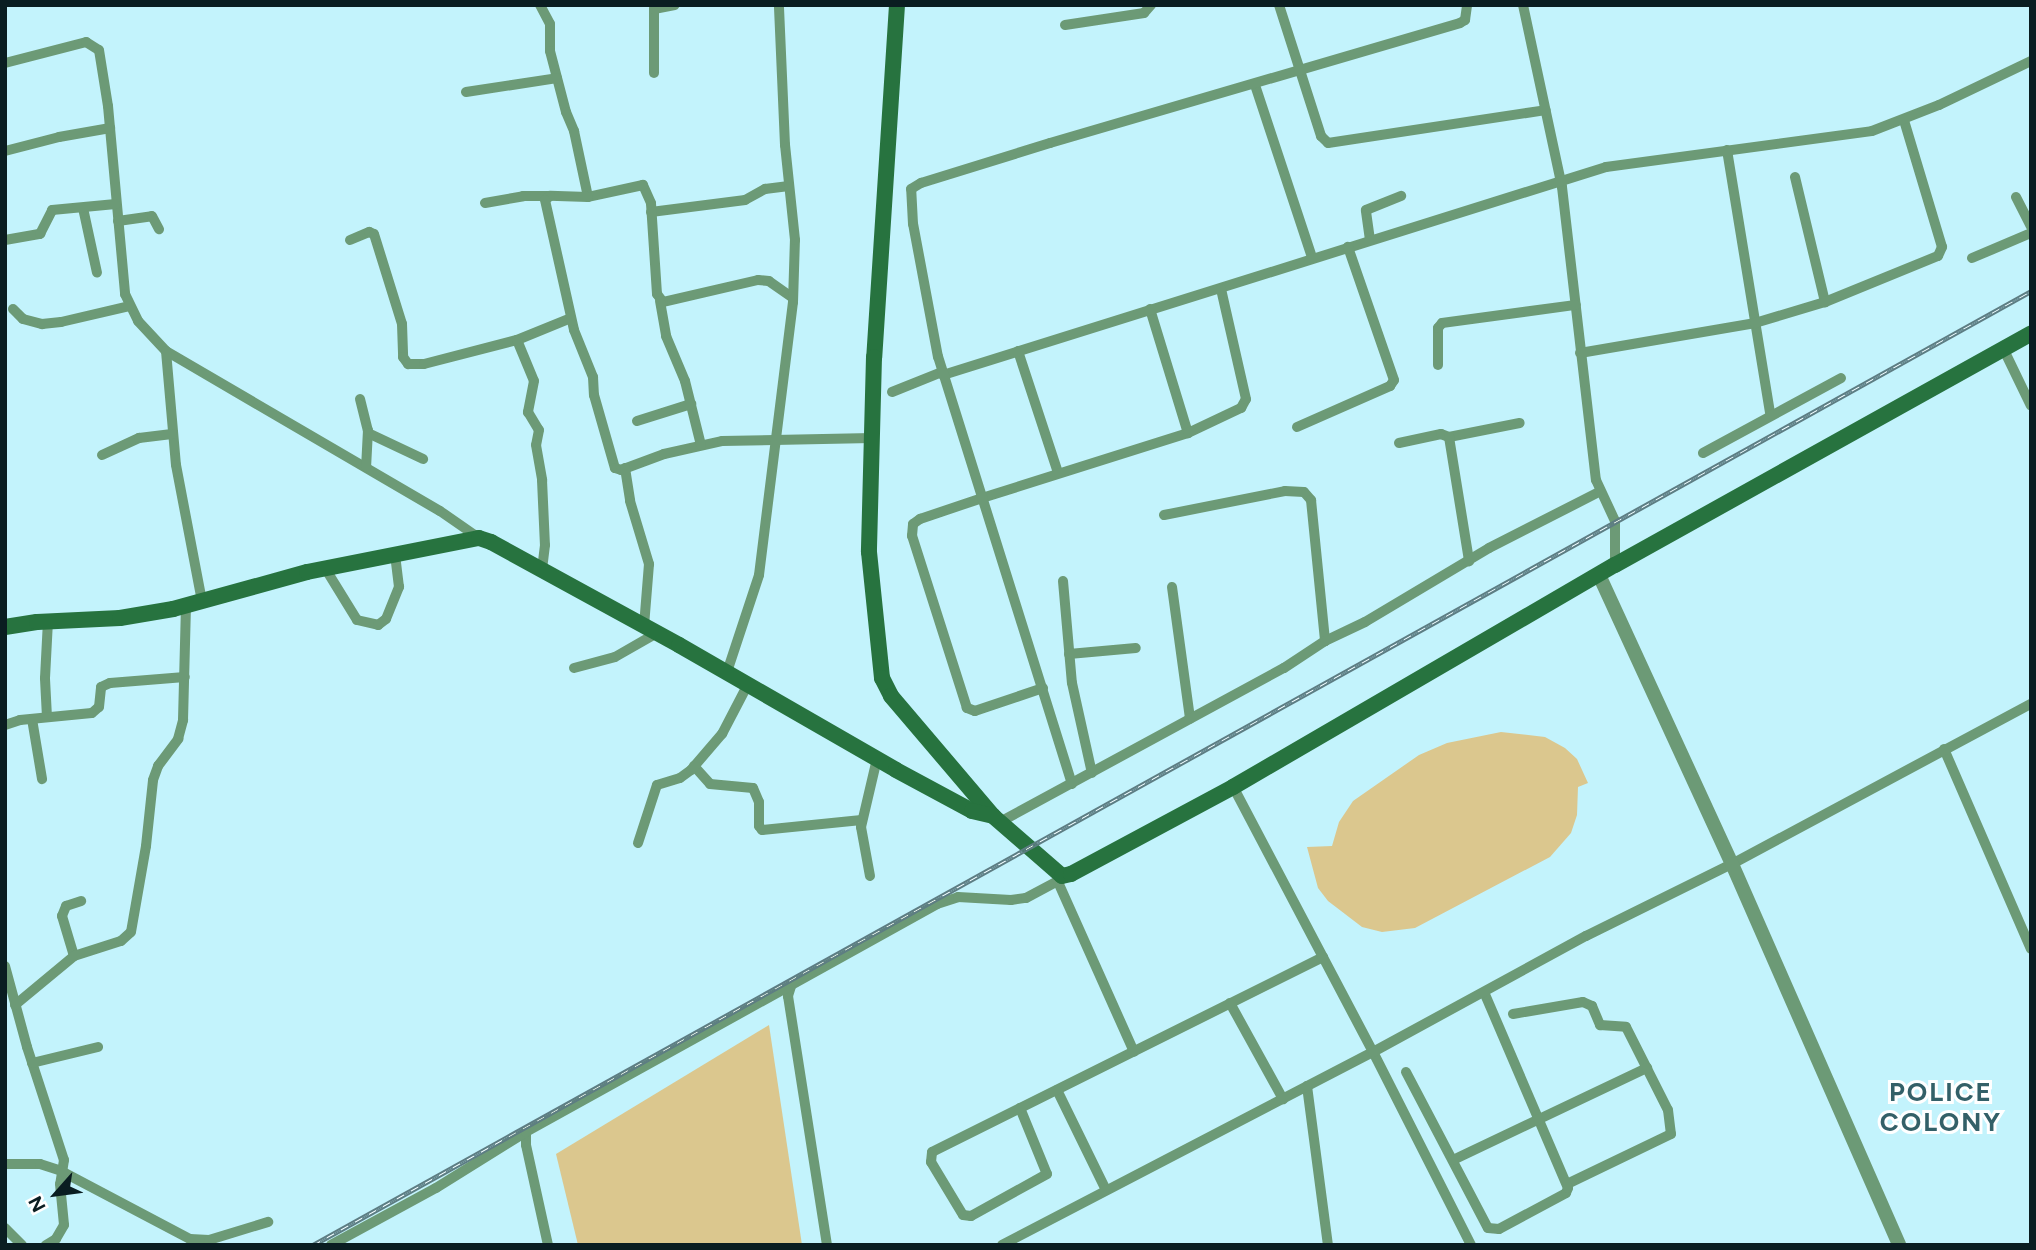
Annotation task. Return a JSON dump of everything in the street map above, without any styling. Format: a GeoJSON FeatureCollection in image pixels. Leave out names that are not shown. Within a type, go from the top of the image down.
{"type":"FeatureCollection","features":[{"type":"Feature","properties":{"kind":"main road"},"geometry":{"type":"LineString","coordinates":[[897,5],[885,165],[869,552],[882,678],[891,696],[996,819],[1062,879],[1233,787],[1615,565],[2031,333]]}},
{"type":"Feature","properties":{"kind":"main road"},"geometry":{"type":"LineString","coordinates":[[5,627],[48,621],[120,618],[194,603],[325,568],[479,538],[651,629],[972,811],[996,819]]}},
{"type":"Feature","properties":{"kind":"street"},"geometry":{"type":"LineString","coordinates":[[540,5],[550,24],[550,51],[574,131],[588,197]]}},
{"type":"Feature","properties":{"kind":"street"},"geometry":{"type":"LineString","coordinates":[[654,73],[654,9],[675,5]]}},
{"type":"Feature","properties":{"kind":"street"},"geometry":{"type":"LineString","coordinates":[[727,672],[759,575],[778,438],[793,299],[795,240],[789,186],[779,5]]}},
{"type":"Feature","properties":{"kind":"street"},"geometry":{"type":"LineString","coordinates":[[1065,25],[1144,13],[1151,5]]}},
{"type":"Feature","properties":{"kind":"street"},"geometry":{"type":"LineString","coordinates":[[1279,5],[1321,136],[1328,143],[1546,110]]}},
{"type":"Feature","properties":{"kind":"street"},"geometry":{"type":"LineString","coordinates":[[1072,784],[942,374],[913,224],[910,194],[914,186],[1050,142],[1255,85],[1460,23],[1465,20],[1467,5]]}},
{"type":"Feature","properties":{"kind":"street"},"geometry":{"type":"LineString","coordinates":[[1523,5],[1561,183],[1580,353],[1600,492],[1615,521],[1615,565]]}},
{"type":"Feature","properties":{"kind":"street"},"geometry":{"type":"LineString","coordinates":[[5,63],[52,49],[91,43],[99,50],[105,73],[116,204],[129,306],[138,321],[166,351],[366,467],[479,538]]}},
{"type":"Feature","properties":{"kind":"street"},"geometry":{"type":"LineString","coordinates":[[892,392],[942,374],[1221,289],[1312,257],[1561,183],[1606,167],[1872,131],[1904,120],[2031,61]]}},
{"type":"Feature","properties":{"kind":"street"},"geometry":{"type":"LineString","coordinates":[[466,92],[557,78]]}},
{"type":"Feature","properties":{"kind":"street"},"geometry":{"type":"LineString","coordinates":[[1255,85],[1312,257]]}},
{"type":"Feature","properties":{"kind":"street"},"geometry":{"type":"LineString","coordinates":[[1580,353],[1755,323],[1825,302],[1942,253],[1904,120]]}},
{"type":"Feature","properties":{"kind":"street"},"geometry":{"type":"LineString","coordinates":[[5,151],[59,137],[110,128]]}},
{"type":"Feature","properties":{"kind":"street"},"geometry":{"type":"LineString","coordinates":[[1727,150],[1770,414]]}},
{"type":"Feature","properties":{"kind":"street"},"geometry":{"type":"LineString","coordinates":[[1795,177],[1825,302]]}},
{"type":"Feature","properties":{"kind":"street"},"geometry":{"type":"LineString","coordinates":[[485,203],[523,196],[588,197],[643,185],[648,192],[666,336],[685,382],[701,445]]}},
{"type":"Feature","properties":{"kind":"street"},"geometry":{"type":"LineString","coordinates":[[651,212],[745,200],[765,189],[789,186]]}},
{"type":"Feature","properties":{"kind":"street"},"geometry":{"type":"LineString","coordinates":[[550,196],[545,206],[571,317],[593,377],[594,395],[611,460],[618,470],[701,445],[778,438],[872,438]]}},
{"type":"Feature","properties":{"kind":"street"},"geometry":{"type":"LineString","coordinates":[[1370,240],[1366,210],[1401,197]]}},
{"type":"Feature","properties":{"kind":"street"},"geometry":{"type":"LineString","coordinates":[[2016,197],[2031,226]]}},
{"type":"Feature","properties":{"kind":"street"},"geometry":{"type":"LineString","coordinates":[[5,240],[40,234],[52,210],[116,204]]}},
{"type":"Feature","properties":{"kind":"street"},"geometry":{"type":"LineString","coordinates":[[83,208],[97,273]]}},
{"type":"Feature","properties":{"kind":"street"},"geometry":{"type":"LineString","coordinates":[[118,221],[152,216],[159,229]]}},
{"type":"Feature","properties":{"kind":"street"},"geometry":{"type":"LineString","coordinates":[[350,240],[369,232],[374,234],[402,324],[403,358],[408,364],[424,364],[517,340],[571,317]]}},
{"type":"Feature","properties":{"kind":"street"},"geometry":{"type":"LineString","coordinates":[[1972,258],[2031,233]]}},
{"type":"Feature","properties":{"kind":"street"},"geometry":{"type":"LineString","coordinates":[[1297,427],[1390,386],[1394,380],[1348,247]]}},
{"type":"Feature","properties":{"kind":"street"},"geometry":{"type":"LineString","coordinates":[[660,301],[687,298],[758,280],[769,281],[793,299]]}},
{"type":"Feature","properties":{"kind":"street"},"geometry":{"type":"LineString","coordinates":[[1043,688],[975,711],[967,708],[912,536],[913,524],[920,519],[982,498],[1188,433],[1241,408],[1246,399],[1221,289]]}},
{"type":"Feature","properties":{"kind":"street"},"geometry":{"type":"LineString","coordinates":[[1438,365],[1438,328],[1442,323],[1576,305]]}},
{"type":"Feature","properties":{"kind":"street"},"geometry":{"type":"LineString","coordinates":[[13,309],[28,321],[50,323],[129,306]]}},
{"type":"Feature","properties":{"kind":"street"},"geometry":{"type":"LineString","coordinates":[[1150,309],[1188,433]]}},
{"type":"Feature","properties":{"kind":"street"},"geometry":{"type":"LineString","coordinates":[[517,340],[534,381],[528,412],[539,430],[536,444],[542,480],[545,545],[542,570]]}},
{"type":"Feature","properties":{"kind":"street"},"geometry":{"type":"LineString","coordinates":[[2003,348],[2031,406]]}},
{"type":"Feature","properties":{"kind":"street"},"geometry":{"type":"LineString","coordinates":[[15,1005],[74,956],[121,941],[131,932],[146,846],[153,780],[180,731],[194,603],[172,434],[166,351]]}},
{"type":"Feature","properties":{"kind":"street"},"geometry":{"type":"LineString","coordinates":[[1018,351],[1058,474]]}},
{"type":"Feature","properties":{"kind":"street"},"geometry":{"type":"LineString","coordinates":[[1703,453],[1770,414],[1841,378]]}},
{"type":"Feature","properties":{"kind":"street"},"geometry":{"type":"LineString","coordinates":[[360,399],[368,433],[366,467]]}},
{"type":"Feature","properties":{"kind":"street"},"geometry":{"type":"LineString","coordinates":[[637,421],[691,404]]}},
{"type":"Feature","properties":{"kind":"street"},"geometry":{"type":"LineString","coordinates":[[1399,443],[1441,434],[1449,437],[1520,424]]}},
{"type":"Feature","properties":{"kind":"street"},"geometry":{"type":"LineString","coordinates":[[368,433],[423,459]]}},
{"type":"Feature","properties":{"kind":"street"},"geometry":{"type":"LineString","coordinates":[[102,455],[139,438],[172,434]]}},
{"type":"Feature","properties":{"kind":"street"},"geometry":{"type":"LineString","coordinates":[[1449,437],[1469,561]]}},
{"type":"Feature","properties":{"kind":"street"},"geometry":{"type":"LineString","coordinates":[[574,668],[615,657],[651,629],[649,564],[630,500],[625,468]]}},
{"type":"Feature","properties":{"kind":"street"},"geometry":{"type":"LineString","coordinates":[[1164,515],[1285,491],[1304,492],[1311,500],[1325,641]]}},
{"type":"Feature","properties":{"kind":"street"},"geometry":{"type":"LineString","coordinates":[[996,819],[1072,784],[1284,668],[1325,641],[1469,561],[1600,492]]}},
{"type":"Feature","properties":{"kind":"street"},"geometry":{"type":"LineString","coordinates":[[325,568],[357,620],[378,625],[386,620],[398,587],[395,554]]}},
{"type":"Feature","properties":{"kind":"street"},"geometry":{"type":"LineString","coordinates":[[1599,575],[1732,863],[1899,1245]]}},
{"type":"Feature","properties":{"kind":"street"},"geometry":{"type":"LineString","coordinates":[[1063,581],[1069,654],[1092,773]]}},
{"type":"Feature","properties":{"kind":"street"},"geometry":{"type":"LineString","coordinates":[[1172,587],[1190,719]]}},
{"type":"Feature","properties":{"kind":"street"},"geometry":{"type":"LineString","coordinates":[[47,717],[45,678],[48,621]]}},
{"type":"Feature","properties":{"kind":"street"},"geometry":{"type":"LineString","coordinates":[[1069,654],[1136,648]]}},
{"type":"Feature","properties":{"kind":"street"},"geometry":{"type":"LineString","coordinates":[[5,725],[96,711],[99,691],[110,683],[185,677]]}},
{"type":"Feature","properties":{"kind":"street"},"geometry":{"type":"LineString","coordinates":[[638,843],[657,785],[680,778],[694,766],[722,734],[748,684]]}},
{"type":"Feature","properties":{"kind":"street"},"geometry":{"type":"LineString","coordinates":[[1002,1245],[2031,704]]}},
{"type":"Feature","properties":{"kind":"street"},"geometry":{"type":"LineString","coordinates":[[32,719],[43,779]]}},
{"type":"Feature","properties":{"kind":"street"},"geometry":{"type":"LineString","coordinates":[[1944,749],[2031,949]]}},
{"type":"Feature","properties":{"kind":"street"},"geometry":{"type":"LineString","coordinates":[[870,876],[862,844],[862,820],[877,759]]}},
{"type":"Feature","properties":{"kind":"street"},"geometry":{"type":"LineString","coordinates":[[694,766],[710,784],[753,788],[759,802],[759,826],[762,830],[862,820]]}},
{"type":"Feature","properties":{"kind":"street"},"geometry":{"type":"LineString","coordinates":[[1233,787],[1471,1245]]}},
{"type":"Feature","properties":{"kind":"street"},"geometry":{"type":"LineString","coordinates":[[331,1245],[349,1240],[526,1132],[644,1069],[792,983],[947,900],[1012,900],[1040,892],[1062,879],[1134,1052]]}},
{"type":"Feature","properties":{"kind":"street"},"geometry":{"type":"LineString","coordinates":[[74,956],[62,916],[66,906],[81,901]]}},
{"type":"Feature","properties":{"kind":"street"},"geometry":{"type":"LineString","coordinates":[[1020,1108],[1047,1174],[971,1216],[961,1214],[930,1155],[1020,1108],[1323,957]]}},
{"type":"Feature","properties":{"kind":"street"},"geometry":{"type":"LineString","coordinates":[[5,966],[32,1063],[63,1153],[64,1166],[61,1171],[64,1225],[56,1239],[46,1245]]}},
{"type":"Feature","properties":{"kind":"street"},"geometry":{"type":"LineString","coordinates":[[792,983],[788,996],[827,1245]]}},
{"type":"Feature","properties":{"kind":"street"},"geometry":{"type":"LineString","coordinates":[[1406,1072],[1485,1223],[1493,1230],[1566,1192],[1567,1184],[1484,992]]}},
{"type":"Feature","properties":{"kind":"street"},"geometry":{"type":"LineString","coordinates":[[1230,1003],[1283,1099]]}},
{"type":"Feature","properties":{"kind":"street"},"geometry":{"type":"LineString","coordinates":[[1513,1014],[1589,1004],[1600,1025],[1626,1027],[1668,1110],[1671,1134],[1567,1184]]}},
{"type":"Feature","properties":{"kind":"street"},"geometry":{"type":"LineString","coordinates":[[32,1063],[98,1047]]}},
{"type":"Feature","properties":{"kind":"street"},"geometry":{"type":"LineString","coordinates":[[1452,1160],[1538,1117],[1647,1068]]}},
{"type":"Feature","properties":{"kind":"street"},"geometry":{"type":"LineString","coordinates":[[1307,1086],[1328,1245]]}},
{"type":"Feature","properties":{"kind":"street"},"geometry":{"type":"LineString","coordinates":[[1057,1090],[1106,1190]]}},
{"type":"Feature","properties":{"kind":"street"},"geometry":{"type":"LineString","coordinates":[[526,1132],[526,1145],[548,1245]]}},
{"type":"Feature","properties":{"kind":"street"},"geometry":{"type":"LineString","coordinates":[[5,1164],[40,1164],[61,1171],[190,1239],[209,1240],[249,1225],[268,1222]]}},
{"type":"Feature","properties":{"kind":"street"},"geometry":{"type":"LineString","coordinates":[[5,1228],[22,1245]]}},
{"type":"Feature","properties":{"kind":"shaded area"},"geometry":{"type":"Polygon","coordinates":[[[1501,732],[1545,737],[1565,748],[1577,759],[1588,783],[1578,787],[1577,815],[1571,833],[1550,857],[1415,928],[1382,932],[1362,927],[1328,901],[1318,888],[1307,847],[1332,846],[1339,822],[1353,801],[1419,755],[1447,743],[1501,732]]]}},
{"type":"Feature","properties":{"kind":"shaded area"},"geometry":{"type":"Polygon","coordinates":[[[769,1025],[802,1245],[578,1245],[556,1154],[769,1025]]]}},
{"type":"Feature","properties":{"kind":"railway"},"geometry":{"type":"LineString","coordinates":[[313,1245],[2031,291]]}},
{"type":"Feature","properties":{"kind":"district","name":"POLICE COLONY"},"geometry":{"type":"Point","coordinates":[1941,1108]}}]}
